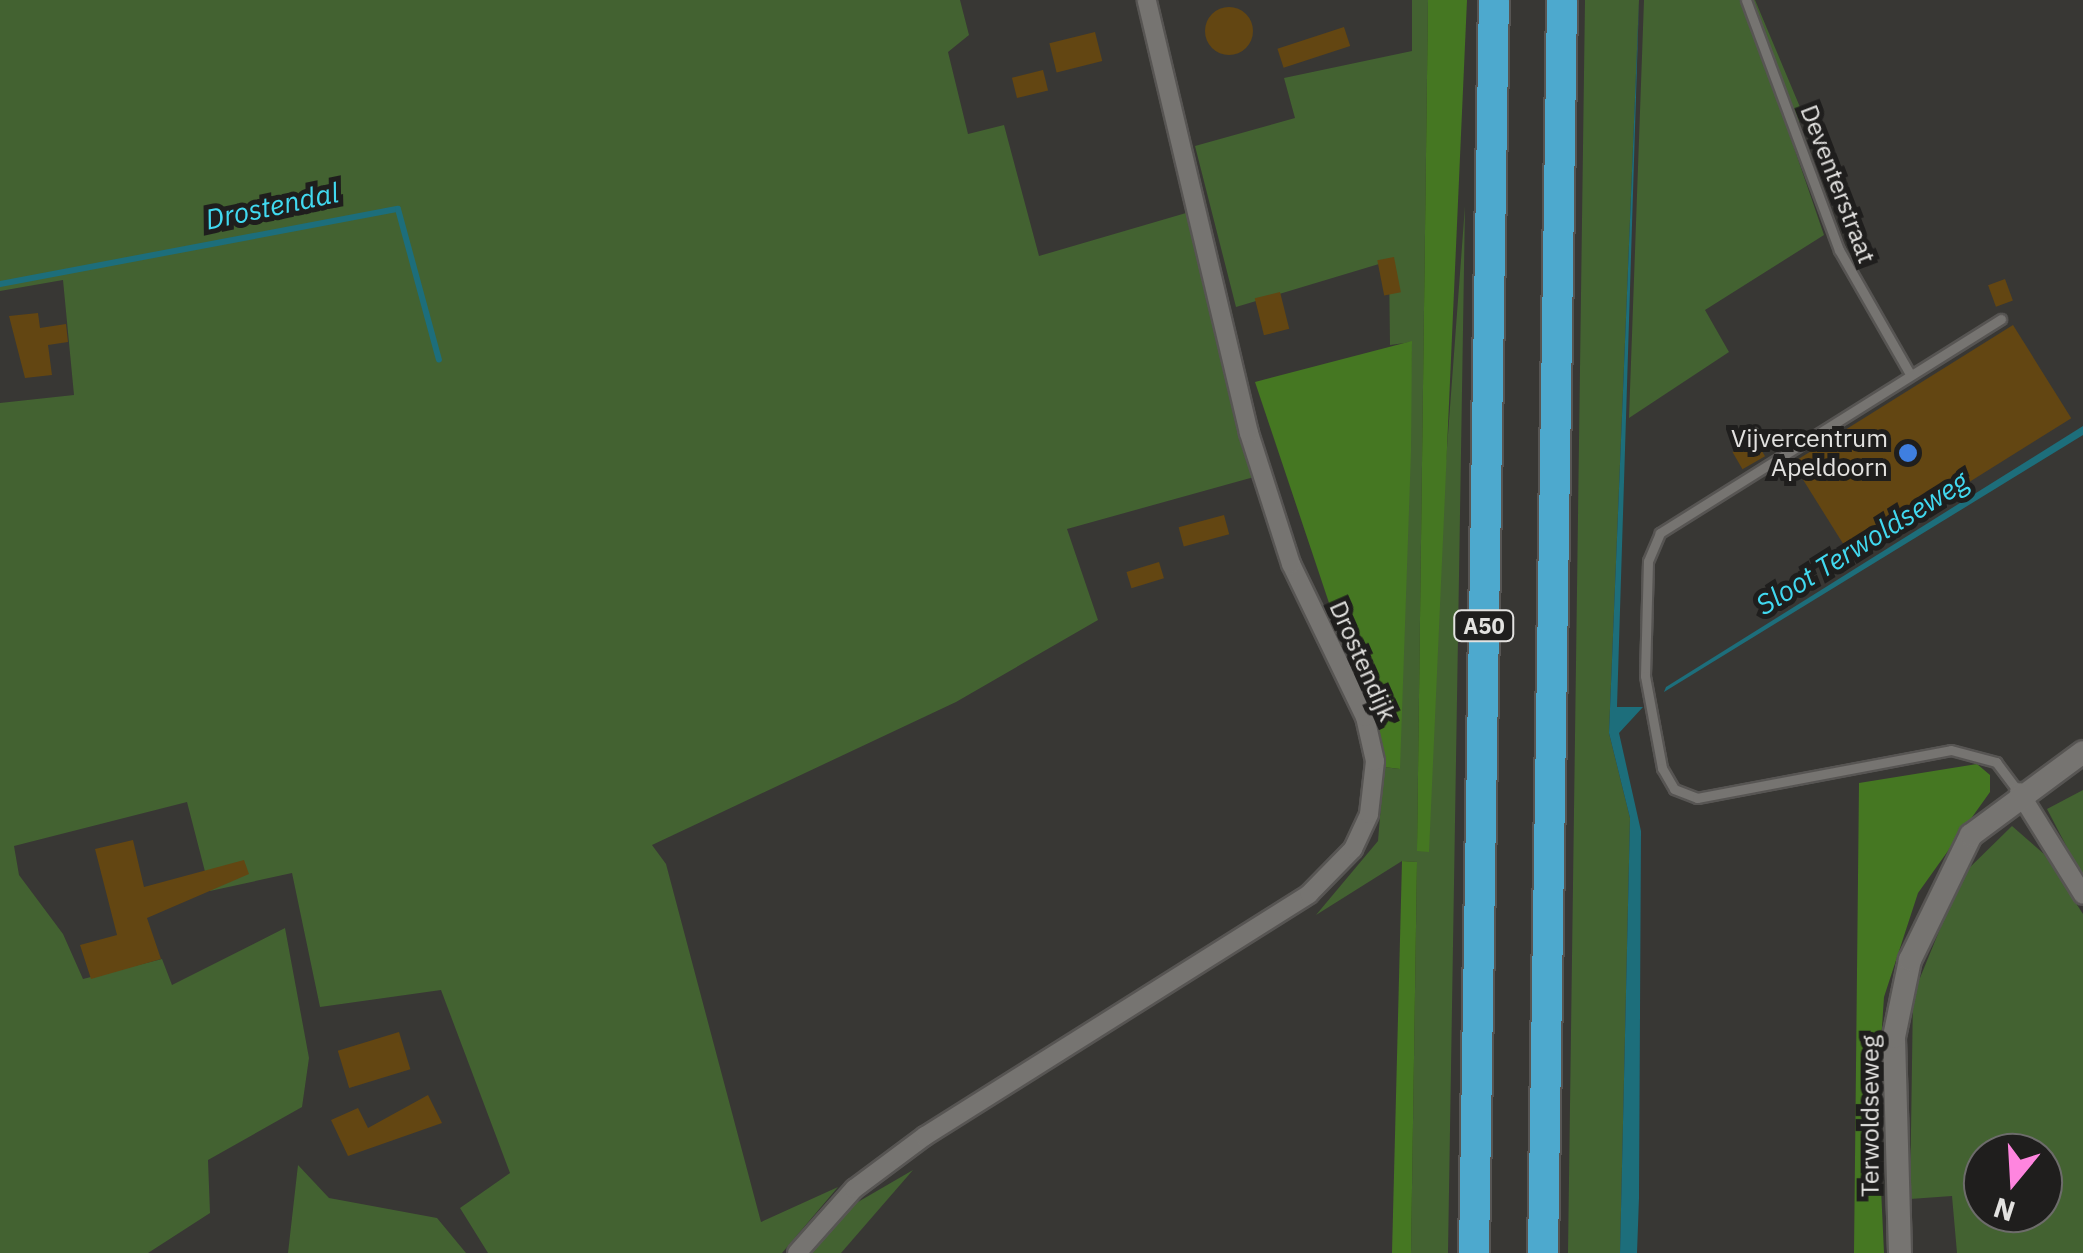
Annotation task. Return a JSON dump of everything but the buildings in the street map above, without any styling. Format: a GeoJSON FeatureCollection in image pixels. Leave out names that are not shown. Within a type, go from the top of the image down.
{"type":"FeatureCollection","features":[{"type":"Feature","properties":{"kind":"highway","name":"A50"},"geometry":{"type":"LineString","coordinates":[[1474,1253],[1494,0]]}},
{"type":"Feature","properties":{"kind":"highway","name":"A50"},"geometry":{"type":"LineString","coordinates":[[1543,1253],[1562,0]]}},
{"type":"Feature","properties":{"kind":"street","name":"Drostendijk"},"geometry":{"type":"LineString","coordinates":[[797,1253],[854,1188],[925,1136],[1309,894],[1353,849],[1369,814],[1376,761],[1365,717],[1291,564],[1250,433],[1147,0]]}},
{"type":"Feature","properties":{"kind":"street","name":"Terwoldseweg"},"geometry":{"type":"LineString","coordinates":[[1900,1253],[1894,1037],[1910,960],[1971,836],[2020,792],[2083,752]]}},
{"type":"Feature","properties":{"kind":"street"},"geometry":{"type":"LineString","coordinates":[[2020,792],[2083,895]]}},
{"type":"Feature","properties":{"kind":"lane","name":"Deventerstraat"},"geometry":{"type":"LineString","coordinates":[[1746,0],[1839,250],[1910,374]]}},
{"type":"Feature","properties":{"kind":"lane"},"geometry":{"type":"LineString","coordinates":[[2001,319],[1674,522],[1652,545],[1646,676],[1662,768],[1674,789],[1696,798],[1951,750],[1996,762],[2020,792]]}},
{"type":"Feature","properties":{"kind":"green space"},"geometry":{"type":"Polygon","coordinates":[[[0,0],[960,0],[969,35],[948,52],[968,134],[1004,125],[1039,256],[1186,213],[1254,477],[1067,529],[1098,620],[956,702],[652,845],[666,864],[761,1222],[838,1187],[782,1253],[488,1253],[460,1208],[510,1173],[441,990],[320,1007],[292,873],[210,891],[187,802],[14,846],[19,875],[63,934],[83,979],[162,959],[172,985],[285,928],[309,1058],[302,1107],[208,1160],[210,1213],[148,1253],[0,1253],[0,403],[74,395],[63,280],[0,291],[0,0]]]}},
{"type":"Feature","properties":{"kind":"green space"},"geometry":{"type":"Polygon","coordinates":[[[1412,0],[1428,0],[1417,851],[1465,206],[1448,1253],[1411,1253],[1417,862],[1402,861],[1316,915],[1378,841],[1384,767],[1399,769],[1412,342],[1390,345],[1389,261],[1236,307],[1195,146],[1295,118],[1284,78],[1412,51],[1412,0]]]}},
{"type":"Feature","properties":{"kind":"green space"},"geometry":{"type":"Polygon","coordinates":[[[1428,0],[1467,0],[1429,852],[1417,851],[1428,0]]]}},
{"type":"Feature","properties":{"kind":"green space"},"geometry":{"type":"Polygon","coordinates":[[[1585,0],[1639,0],[1609,733],[1630,818],[1620,1253],[1568,1253],[1585,0]]]}},
{"type":"Feature","properties":{"kind":"green space"},"geometry":{"type":"Polygon","coordinates":[[[1644,0],[1755,0],[1805,119],[1787,127],[1824,235],[1705,310],[1729,352],[1629,418],[1644,0]]]}},
{"type":"Feature","properties":{"kind":"green space"},"geometry":{"type":"Polygon","coordinates":[[[1412,341],[1400,769],[1384,767],[1255,382],[1412,341]]]}},
{"type":"Feature","properties":{"kind":"green space"},"geometry":{"type":"Polygon","coordinates":[[[1977,764],[1990,775],[1990,792],[1918,893],[1884,997],[1877,1101],[1884,1253],[1854,1253],[1859,783],[1977,764]]]}},
{"type":"Feature","properties":{"kind":"green space"},"geometry":{"type":"Polygon","coordinates":[[[2083,790],[2083,878],[2047,809],[2083,790]]]}},
{"type":"Feature","properties":{"kind":"green space"},"geometry":{"type":"Polygon","coordinates":[[[2012,826],[2044,854],[2083,914],[2083,1253],[1957,1253],[1952,1196],[1910,1199],[1913,995],[1962,875],[2012,826]]]}},
{"type":"Feature","properties":{"kind":"green space"},"geometry":{"type":"Polygon","coordinates":[[[1402,861],[1417,862],[1411,1253],[1392,1253],[1402,861]]]}},
{"type":"Feature","properties":{"kind":"green space"},"geometry":{"type":"Polygon","coordinates":[[[298,1165],[329,1198],[437,1218],[466,1253],[288,1253],[298,1165]]]}},
{"type":"Feature","properties":{"kind":"green space"},"geometry":{"type":"Polygon","coordinates":[[[913,1170],[841,1253],[803,1253],[851,1206],[913,1170]]]}},
{"type":"Feature","properties":{"kind":"water"},"geometry":{"type":"Polygon","coordinates":[[[1639,0],[1617,707],[1643,707],[1619,733],[1641,831],[1639,1198],[1637,1253],[1620,1253],[1630,818],[1609,733],[1639,0]]]}},
{"type":"Feature","properties":{"kind":"water"},"geometry":{"type":"Polygon","coordinates":[[[2083,426],[2083,435],[1664,692],[1666,687],[2083,426]]]}},
{"type":"Feature","properties":{"kind":"waterway","name":"Drostendal"},"geometry":{"type":"LineString","coordinates":[[0,284],[398,209],[439,360]]}},
{"type":"Feature","properties":{"kind":"place","name":"Vijvercentrum Apeldoorn"},"geometry":{"type":"Point","coordinates":[1908,453]}},
{"type":"Feature","properties":{"kind":"water label","name":"Sloot Terwoldseweg"},"geometry":{"type":"Point","coordinates":[1862,543]}}]}
